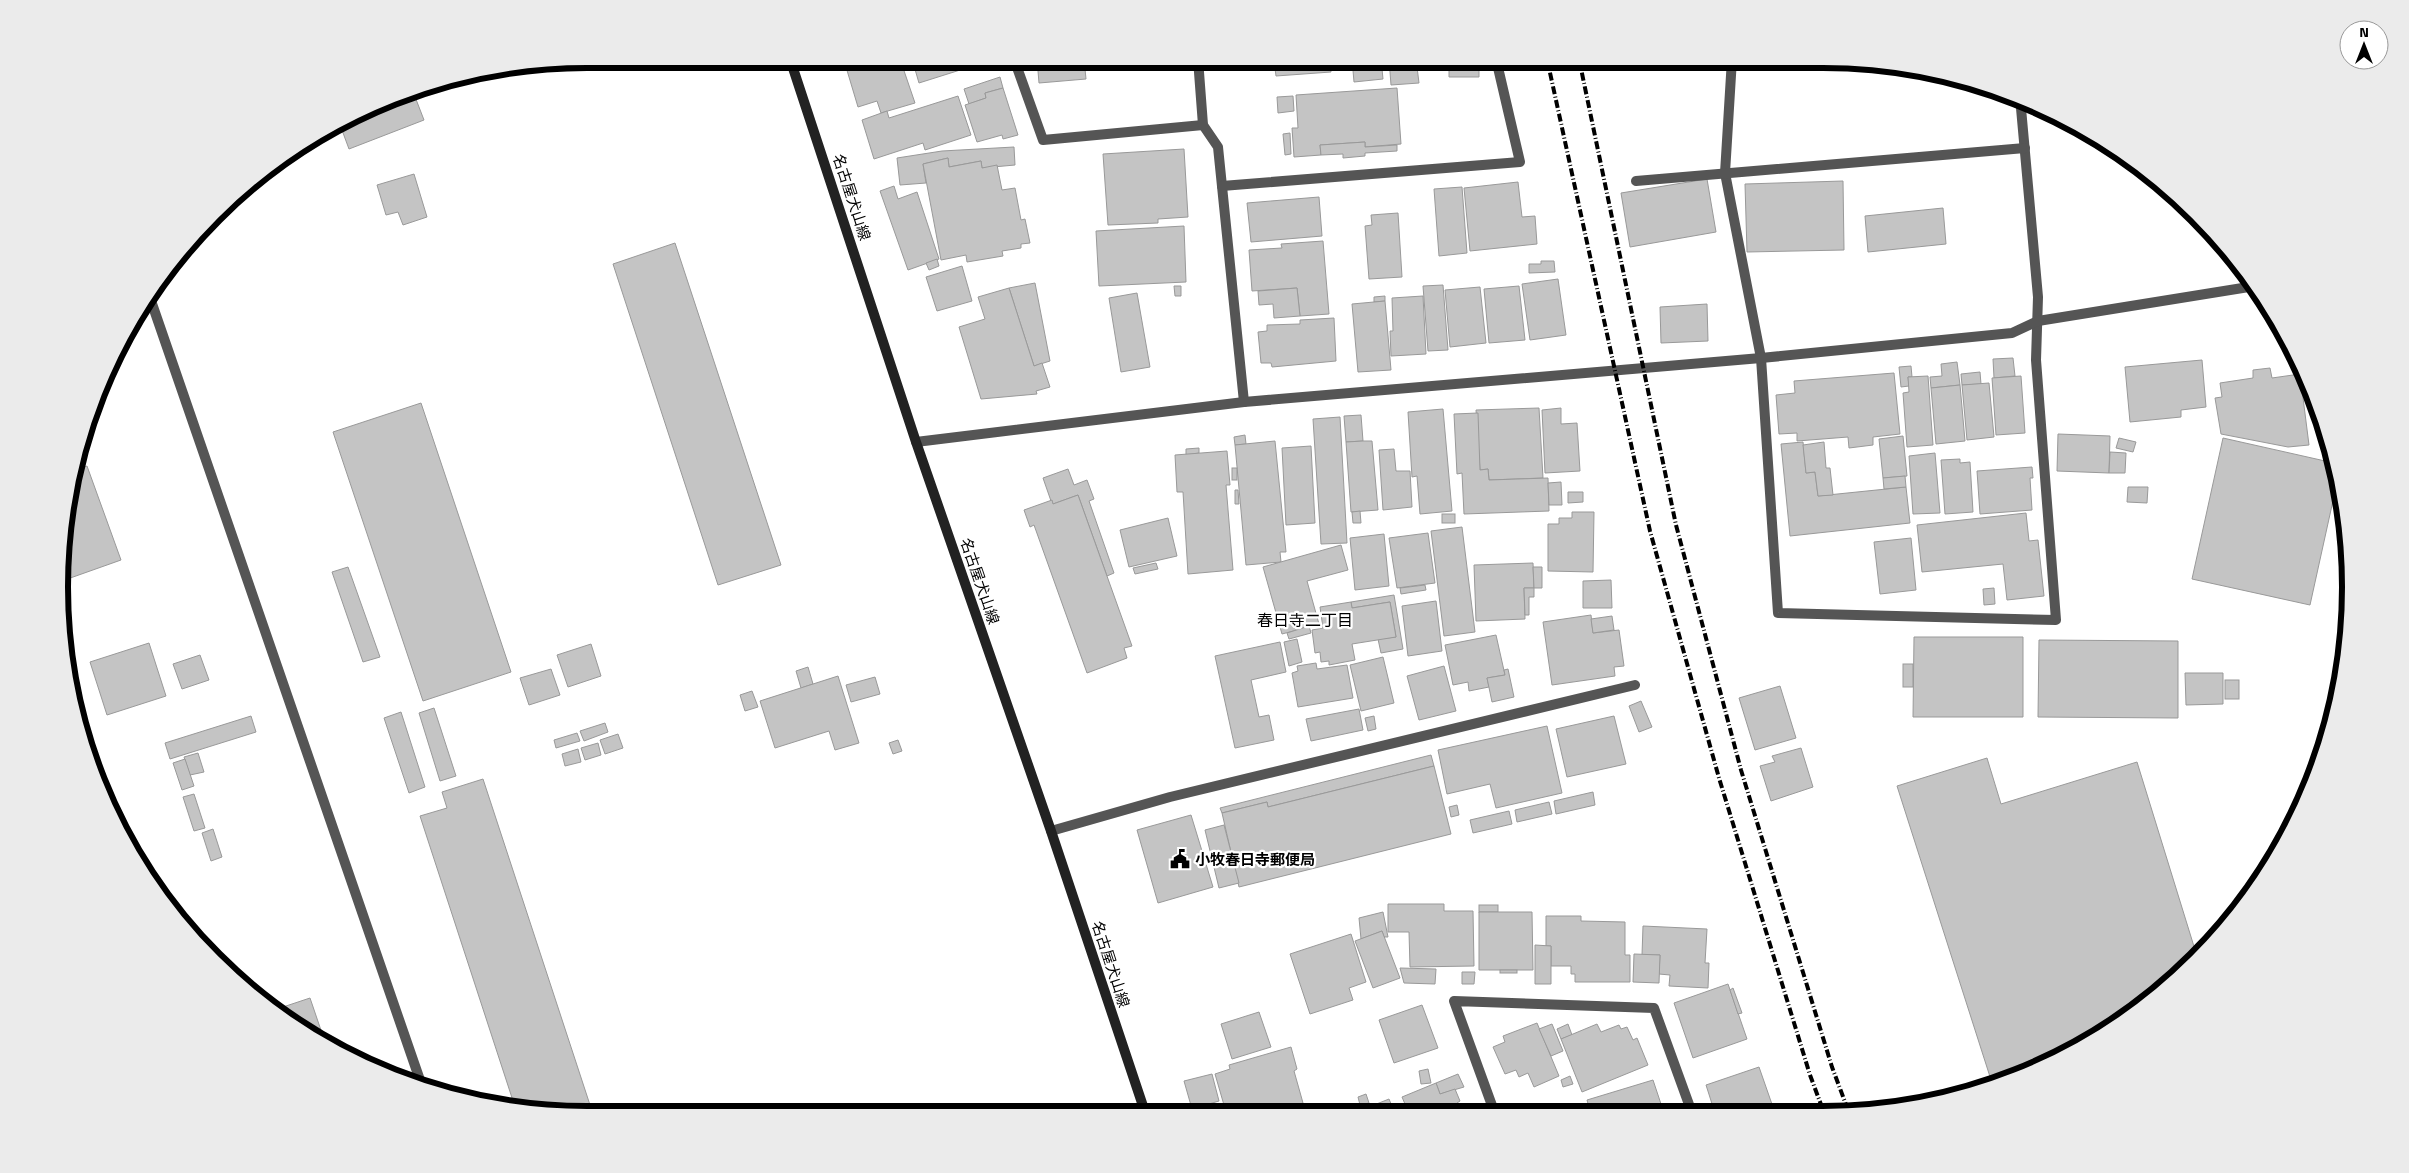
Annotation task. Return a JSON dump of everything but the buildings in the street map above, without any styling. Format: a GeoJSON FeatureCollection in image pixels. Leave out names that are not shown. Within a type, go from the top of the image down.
{"type":"FeatureCollection","features":[{"type":"Feature","properties":{"kind":"main road","name":"名古屋犬山線"},"geometry":{"type":"LineString","coordinates":[[793,68],[916,442],[1051,831],[1143,1106]]}},
{"type":"Feature","properties":{"kind":"street"},"geometry":{"type":"LineString","coordinates":[[1017,68],[1043,140],[1203,125]]}},
{"type":"Feature","properties":{"kind":"street"},"geometry":{"type":"LineString","coordinates":[[1199,68],[1203,125],[1218,147],[1244,402]]}},
{"type":"Feature","properties":{"kind":"street"},"geometry":{"type":"LineString","coordinates":[[1222,186],[1520,162],[1498,68]]}},
{"type":"Feature","properties":{"kind":"street"},"geometry":{"type":"LineString","coordinates":[[1731,68],[1725,172],[1761,358],[1778,614],[2056,620],[2036,360],[2038,297],[2021,107]]}},
{"type":"Feature","properties":{"kind":"street"},"geometry":{"type":"LineString","coordinates":[[1636,181],[2024,148]]}},
{"type":"Feature","properties":{"kind":"street"},"geometry":{"type":"LineString","coordinates":[[916,442],[1244,402],[1761,358],[2012,333],[2038,321],[2246,287]]}},
{"type":"Feature","properties":{"kind":"street"},"geometry":{"type":"LineString","coordinates":[[152,303],[419,1078]]}},
{"type":"Feature","properties":{"kind":"street"},"geometry":{"type":"LineString","coordinates":[[1051,831],[1170,797],[1635,686]]}},
{"type":"Feature","properties":{"kind":"street"},"geometry":{"type":"LineString","coordinates":[[1492,1106],[1454,1001],[1654,1008],[1690,1106]]}},
{"type":"Feature","properties":{"kind":"railway"},"geometry":{"type":"LineString","coordinates":[[1549,68],[1650,531],[1719,778],[1810,1075],[1822,1106]]}},
{"type":"Feature","properties":{"kind":"railway"},"geometry":{"type":"LineString","coordinates":[[1581,68],[1676,525],[1741,770],[1832,1067],[1846,1105]]}},
{"type":"Feature","properties":{"kind":"place","name":"小牧春日寺郵便局"},"geometry":{"type":"Point","coordinates":[1180,859]}},
{"type":"Feature","properties":{"kind":"district","name":"春日寺二丁目"},"geometry":{"type":"Point","coordinates":[1305,620]}}]}
